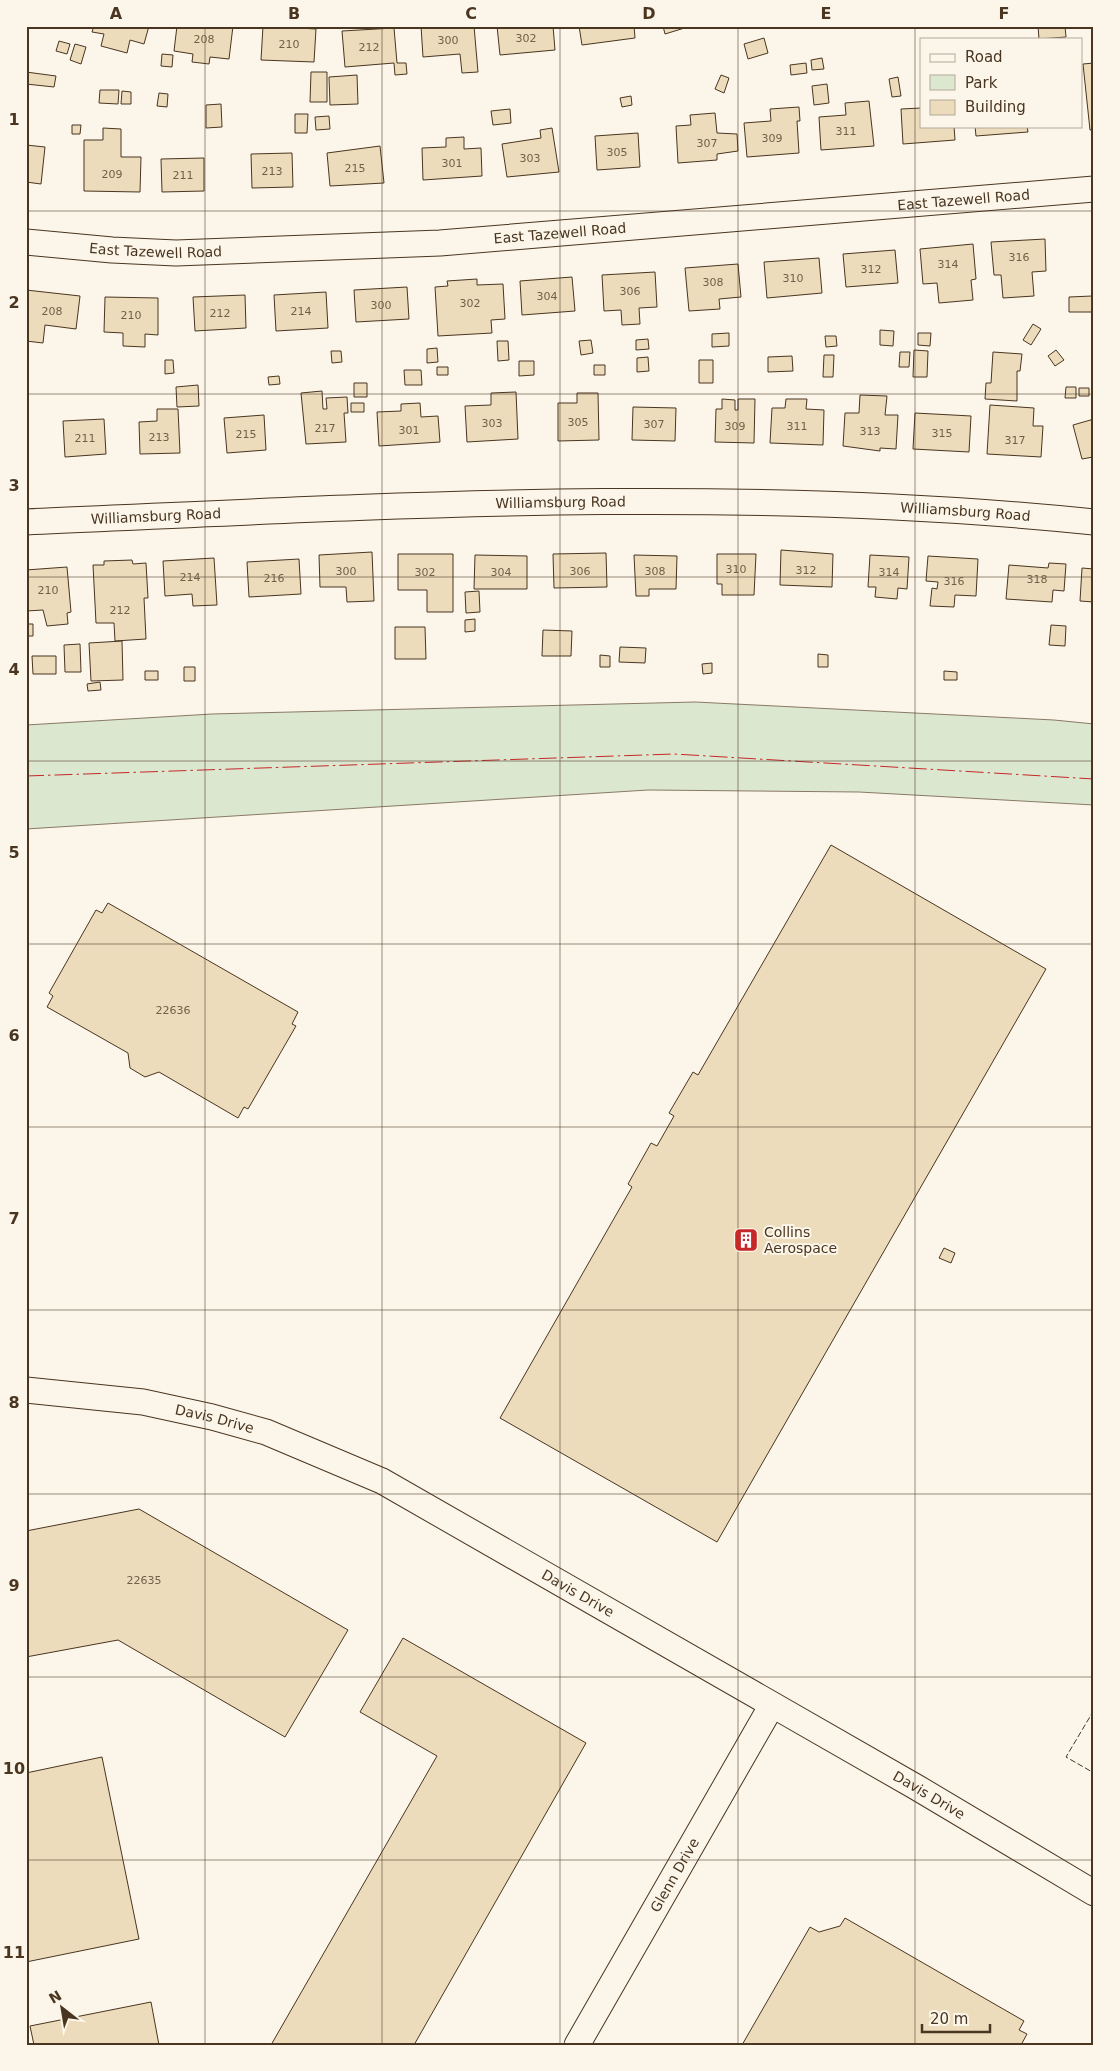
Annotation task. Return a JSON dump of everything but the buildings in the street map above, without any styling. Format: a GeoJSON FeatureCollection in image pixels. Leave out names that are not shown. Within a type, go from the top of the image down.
{"type":"FeatureCollection","features":[{"type":"Feature","properties":{"kind":"street","name":"East Tazewell Road"},"geometry":{"type":"LineString","coordinates":[[26,242],[112,250],[176,253],[440,243],[1094,189]]}},
{"type":"Feature","properties":{"kind":"street","name":"Williamsburg Road"},"geometry":{"type":"LineString","coordinates":[[26,522],[485,502],[714,500],[958,510],[1094,522]]}},
{"type":"Feature","properties":{"kind":"street","name":"Davis Drive"},"geometry":{"type":"LineString","coordinates":[[26,1390],[143,1402],[212,1417],[266,1432],[334,1459],[382,1482],[449,1519],[916,1787],[1094,1893]]}},
{"type":"Feature","properties":{"kind":"street","name":"Glenn Drive"},"geometry":{"type":"LineString","coordinates":[[577,2045],[772,1705]]}},
{"type":"Feature","properties":{"kind":"green space"},"geometry":{"type":"Polygon","coordinates":[[[695,702],[1054,720],[1094,724],[1094,805],[859,792],[648,790],[26,829],[26,725],[212,714],[695,702]]]}},
{"type":"Feature","properties":{"kind":"fence"},"geometry":{"type":"LineString","coordinates":[[1094,1710],[1066,1757],[1094,1773]]}},
{"type":"Feature","properties":{"kind":"power"},"geometry":{"type":"LineString","coordinates":[[26,776],[674,754],[1094,779]]}},
{"type":"Feature","properties":{"kind":"place","name":"Collins Aerospace"},"geometry":{"type":"Point","coordinates":[746,1240]}}]}
